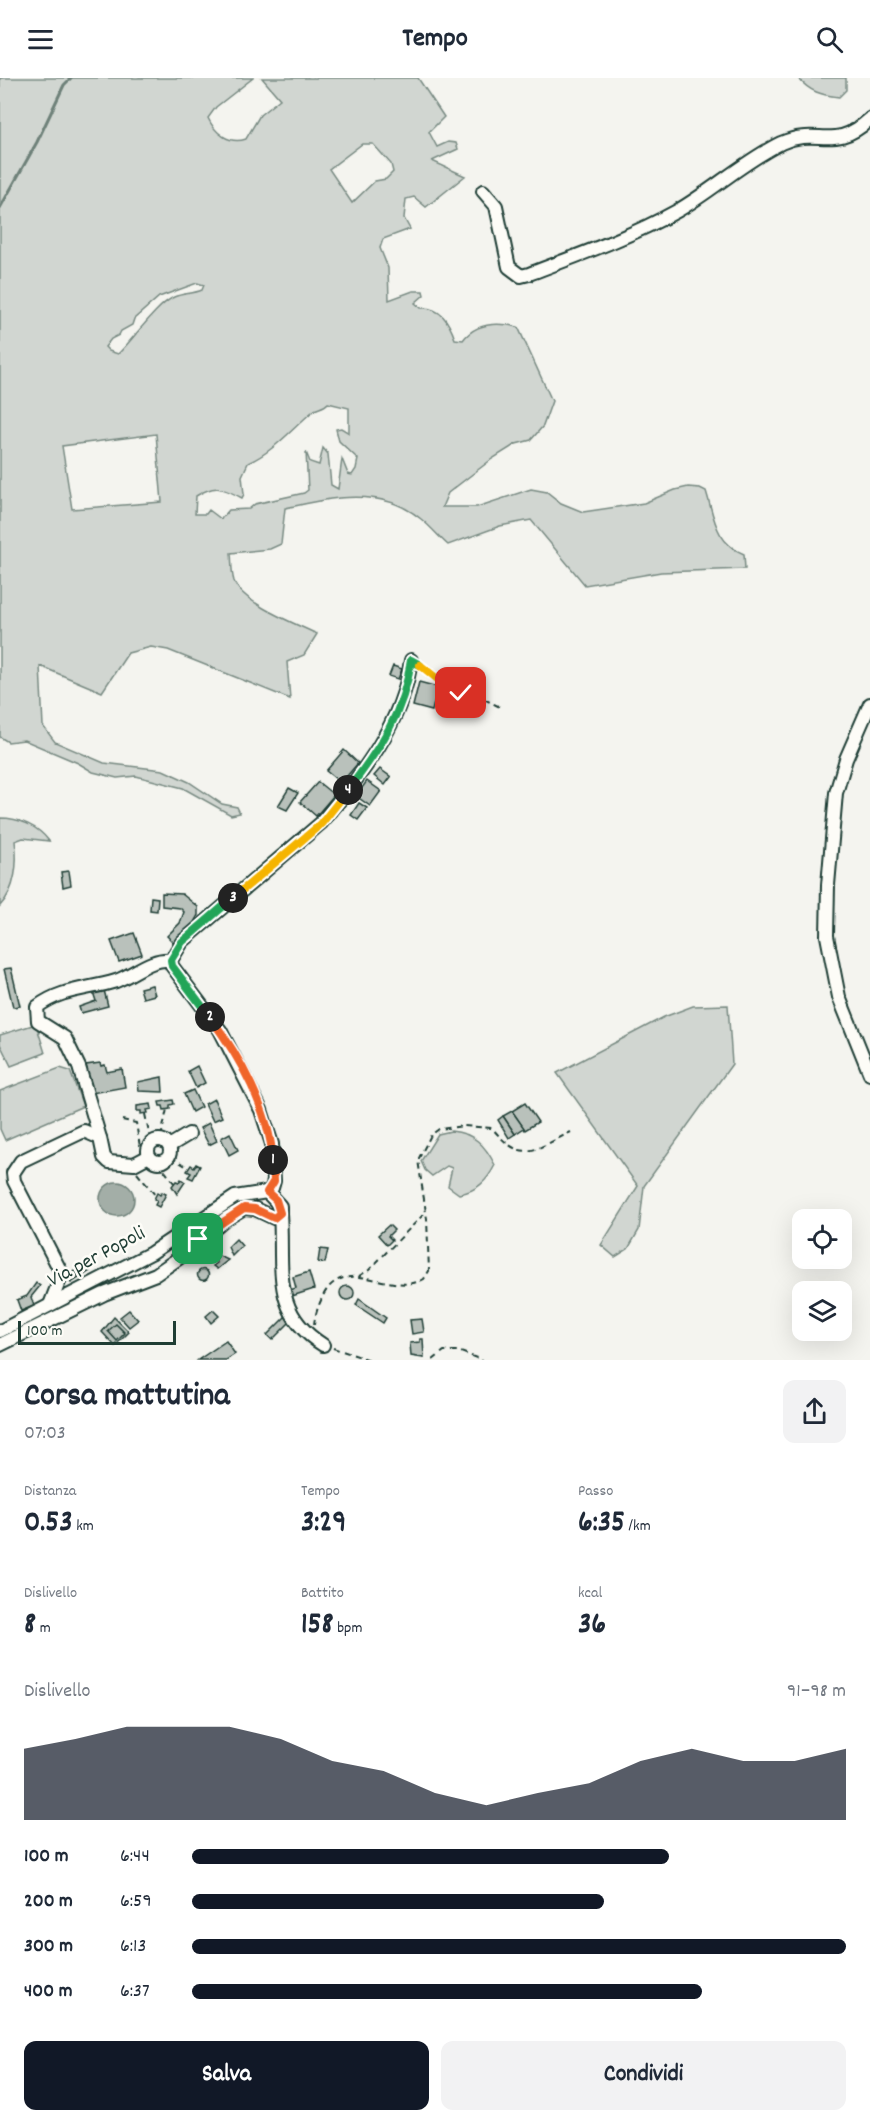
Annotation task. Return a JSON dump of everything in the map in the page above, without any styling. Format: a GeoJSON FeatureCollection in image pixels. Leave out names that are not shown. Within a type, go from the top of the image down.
{"type":"FeatureCollection","features":[{"type":"Feature","properties":{"kind":"street"},"geometry":{"type":"LineString","coordinates":[[483,191],[496,206],[509,267],[521,276],[610,243],[677,211],[778,144],[808,136],[846,136],[855,133],[870,119]]}},
{"type":"Feature","properties":{"kind":"street"},"geometry":{"type":"LineString","coordinates":[[323,1345],[292,1316],[286,1300],[280,1213],[276,1200],[267,1192],[274,1181],[272,1144],[265,1120],[220,1030],[172,966],[171,960],[182,942],[321,824],[396,717],[404,698],[411,660]]}},
{"type":"Feature","properties":{"kind":"street"},"geometry":{"type":"LineString","coordinates":[[870,704],[846,759],[836,793],[828,885],[827,936],[839,997],[870,1074]]}},
{"type":"Feature","properties":{"kind":"street"},"geometry":{"type":"LineString","coordinates":[[171,960],[152,961],[115,981],[78,987],[37,1007],[38,1021],[65,1038],[79,1067],[104,1157],[109,1162],[130,1164],[189,1134]]}},
{"type":"Feature","properties":{"kind":"street"},"geometry":{"type":"LineString","coordinates":[[50,1305],[62,1274],[14,1181],[13,1173],[21,1161],[62,1139],[87,1130],[100,1138]]}},
{"type":"Feature","properties":{"kind":"street","name":"Via per Popoli"},"geometry":{"type":"LineString","coordinates":[[0,1331],[151,1253],[235,1197],[267,1192]]}},
{"type":"Feature","properties":{"kind":"street"},"geometry":{"type":"LineString","coordinates":[[0,1345],[104,1294],[156,1274],[179,1258],[225,1219],[244,1208],[255,1209],[274,1218],[280,1213]]}},
{"type":"Feature","properties":{"kind":"path"},"geometry":{"type":"LineString","coordinates":[[411,660],[450,689],[478,696],[500,707]]}},
{"type":"Feature","properties":{"kind":"path"},"geometry":{"type":"LineString","coordinates":[[157,1152],[167,1109]]}},
{"type":"Feature","properties":{"kind":"path"},"geometry":{"type":"LineString","coordinates":[[145,1114],[157,1152],[174,1183]]}},
{"type":"Feature","properties":{"kind":"path"},"geometry":{"type":"LineString","coordinates":[[122,1120],[136,1123],[140,1147],[157,1152],[189,1168]]}},
{"type":"Feature","properties":{"kind":"path"},"geometry":{"type":"LineString","coordinates":[[370,1360],[323,1345],[315,1334],[318,1304],[328,1286],[338,1278],[358,1277],[405,1285],[424,1279],[429,1271],[426,1212],[418,1160],[431,1135],[439,1129],[464,1126],[492,1128],[513,1149],[521,1152],[532,1150],[571,1132]]}},
{"type":"Feature","properties":{"kind":"path"},"geometry":{"type":"LineString","coordinates":[[130,1164],[156,1196]]}},
{"type":"Feature","properties":{"kind":"path"},"geometry":{"type":"LineString","coordinates":[[358,1277],[369,1270],[426,1212]]}},
{"type":"Feature","properties":{"kind":"path"},"geometry":{"type":"LineString","coordinates":[[434,1360],[444,1351],[458,1352],[483,1360]]}},
{"type":"Feature","properties":{"kind":"shaded area"},"geometry":{"type":"Polygon","coordinates":[[[0,78],[253,78],[216,107],[208,118],[223,136],[240,140],[246,139],[260,115],[280,99],[262,78],[418,78],[444,117],[429,132],[437,147],[448,142],[456,143],[458,149],[432,161],[465,176],[426,207],[414,197],[406,199],[404,218],[410,229],[383,239],[380,248],[388,268],[389,300],[413,291],[423,291],[424,295],[415,303],[421,308],[428,308],[439,313],[447,321],[455,339],[463,340],[474,330],[488,325],[518,327],[552,401],[543,426],[531,440],[516,444],[492,459],[448,493],[442,507],[477,507],[531,489],[547,492],[561,503],[583,512],[644,503],[675,490],[688,487],[700,488],[706,491],[721,536],[734,549],[744,554],[745,569],[661,572],[585,585],[531,520],[500,526],[448,545],[421,519],[406,509],[373,498],[338,498],[285,508],[281,544],[270,549],[231,553],[234,581],[247,597],[271,612],[317,634],[304,655],[287,662],[290,699],[168,650],[151,647],[128,653],[102,692],[40,666],[43,726],[55,742],[104,763],[163,770],[189,782],[222,804],[237,807],[240,813],[231,815],[183,788],[136,776],[117,778],[93,772],[78,763],[24,740],[8,742],[0,737],[0,78]],[[362,144],[329,169],[352,203],[375,181],[386,179],[393,172],[391,164],[373,144],[362,144]],[[197,283],[159,297],[134,319],[132,325],[111,339],[105,347],[109,351],[118,354],[167,301],[202,290],[204,285],[197,283]],[[328,403],[314,410],[274,447],[248,463],[242,476],[244,494],[242,498],[223,489],[208,490],[196,496],[195,514],[206,514],[209,510],[221,519],[229,510],[249,509],[255,504],[304,493],[308,490],[306,452],[310,462],[319,465],[323,448],[328,454],[331,485],[338,489],[342,459],[348,474],[352,475],[358,459],[339,441],[336,429],[341,428],[349,433],[349,408],[328,403]],[[156,434],[62,446],[72,509],[162,502],[156,434]]]}},
{"type":"Feature","properties":{"kind":"shaded area"},"geometry":{"type":"Polygon","coordinates":[[[798,78],[846,78],[846,90],[839,97],[827,95],[812,90],[798,78]]]}},
{"type":"Feature","properties":{"kind":"shaded area"},"geometry":{"type":"Polygon","coordinates":[[[0,818],[14,819],[28,824],[49,841],[23,838],[15,841],[13,884],[0,906],[0,818]]]}},
{"type":"Feature","properties":{"kind":"shaded area"},"geometry":{"type":"Polygon","coordinates":[[[728,1005],[732,1064],[644,1186],[639,1230],[628,1249],[615,1257],[601,1245],[638,1186],[557,1073],[664,1017],[693,1006],[728,1005]]]}},
{"type":"Feature","properties":{"kind":"shaded area"},"geometry":{"type":"Polygon","coordinates":[[[36,1024],[45,1053],[11,1066],[0,1044],[0,1035],[36,1024]]]}},
{"type":"Feature","properties":{"kind":"shaded area"},"geometry":{"type":"Polygon","coordinates":[[[60,1068],[70,1071],[83,1106],[5,1140],[0,1129],[0,1091],[60,1068]]]}},
{"type":"Feature","properties":{"kind":"shaded area"},"geometry":{"type":"Polygon","coordinates":[[[451,1131],[466,1134],[478,1141],[495,1165],[481,1184],[459,1194],[448,1186],[452,1168],[447,1166],[432,1176],[425,1170],[421,1161],[438,1134],[451,1131]]]}},
{"type":"Feature","properties":{"kind":"shaded area"},"geometry":{"type":"Polygon","coordinates":[[[117,1182],[129,1187],[134,1199],[129,1211],[117,1216],[105,1211],[100,1199],[105,1187],[117,1182]]]}},
{"type":"Feature","properties":{"kind":"building"},"geometry":{"type":"Polygon","coordinates":[[[393,666],[402,669],[398,679],[389,676],[393,666]]]}},
{"type":"Feature","properties":{"kind":"building"},"geometry":{"type":"Polygon","coordinates":[[[419,682],[438,687],[432,711],[413,706],[419,682]]]}},
{"type":"Feature","properties":{"kind":"building"},"geometry":{"type":"Polygon","coordinates":[[[344,750],[358,763],[341,783],[326,771],[344,750]]]}},
{"type":"Feature","properties":{"kind":"building"},"geometry":{"type":"Polygon","coordinates":[[[380,769],[391,777],[385,785],[374,776],[380,769]]]}},
{"type":"Feature","properties":{"kind":"building"},"geometry":{"type":"Polygon","coordinates":[[[367,781],[381,791],[370,806],[356,796],[367,781]]]}},
{"type":"Feature","properties":{"kind":"building"},"geometry":{"type":"Polygon","coordinates":[[[318,782],[334,795],[316,816],[300,802],[318,782]]]}},
{"type":"Feature","properties":{"kind":"building"},"geometry":{"type":"Polygon","coordinates":[[[289,788],[298,793],[287,810],[278,806],[289,788]]]}},
{"type":"Feature","properties":{"kind":"building"},"geometry":{"type":"Polygon","coordinates":[[[359,803],[367,808],[358,820],[351,815],[359,803]]]}},
{"type":"Feature","properties":{"kind":"building"},"geometry":{"type":"Polygon","coordinates":[[[69,871],[71,885],[63,887],[61,872],[69,871]]]}},
{"type":"Feature","properties":{"kind":"building"},"geometry":{"type":"Polygon","coordinates":[[[162,893],[182,894],[198,907],[198,915],[193,924],[174,943],[167,936],[180,923],[184,912],[180,908],[162,906],[162,893]]]}},
{"type":"Feature","properties":{"kind":"building"},"geometry":{"type":"Polygon","coordinates":[[[151,897],[158,898],[157,911],[150,910],[151,897]]]}},
{"type":"Feature","properties":{"kind":"building"},"geometry":{"type":"Polygon","coordinates":[[[134,933],[142,954],[119,962],[111,941],[134,933]]]}},
{"type":"Feature","properties":{"kind":"building"},"geometry":{"type":"Polygon","coordinates":[[[11,968],[20,1006],[13,1007],[4,969],[11,968]]]}},
{"type":"Feature","properties":{"kind":"building"},"geometry":{"type":"Polygon","coordinates":[[[152,985],[155,995],[143,998],[140,988],[152,985]]]}},
{"type":"Feature","properties":{"kind":"building"},"geometry":{"type":"Polygon","coordinates":[[[103,986],[108,1006],[81,1013],[79,1007],[96,1001],[92,989],[103,986]]]}},
{"type":"Feature","properties":{"kind":"building"},"geometry":{"type":"Polygon","coordinates":[[[100,1063],[101,1066],[105,1065],[107,1072],[122,1069],[125,1087],[92,1093],[86,1065],[100,1063]]]}},
{"type":"Feature","properties":{"kind":"building"},"geometry":{"type":"Polygon","coordinates":[[[197,1066],[205,1083],[196,1088],[188,1071],[197,1066]]]}},
{"type":"Feature","properties":{"kind":"building"},"geometry":{"type":"Polygon","coordinates":[[[162,1077],[163,1092],[139,1091],[138,1082],[162,1077]]]}},
{"type":"Feature","properties":{"kind":"building"},"geometry":{"type":"Polygon","coordinates":[[[193,1090],[201,1107],[192,1112],[184,1094],[193,1090]]]}},
{"type":"Feature","properties":{"kind":"building"},"geometry":{"type":"Polygon","coordinates":[[[214,1099],[222,1117],[213,1121],[205,1104],[214,1099]]]}},
{"type":"Feature","properties":{"kind":"building"},"geometry":{"type":"Polygon","coordinates":[[[173,1100],[174,1104],[170,1105],[170,1109],[164,1110],[163,1106],[160,1106],[159,1102],[173,1100]]]}},
{"type":"Feature","properties":{"kind":"building"},"geometry":{"type":"Polygon","coordinates":[[[525,1103],[538,1122],[525,1130],[512,1111],[525,1103]]]}},
{"type":"Feature","properties":{"kind":"building"},"geometry":{"type":"Polygon","coordinates":[[[151,1104],[152,1109],[147,1110],[148,1113],[141,1114],[141,1111],[137,1111],[137,1106],[151,1104]]]}},
{"type":"Feature","properties":{"kind":"building"},"geometry":{"type":"Polygon","coordinates":[[[512,1111],[524,1128],[515,1134],[503,1116],[512,1111]]]}},
{"type":"Feature","properties":{"kind":"building"},"geometry":{"type":"Polygon","coordinates":[[[503,1116],[515,1134],[509,1138],[498,1120],[503,1116]]]}},
{"type":"Feature","properties":{"kind":"building"},"geometry":{"type":"Polygon","coordinates":[[[209,1123],[217,1141],[209,1145],[200,1128],[209,1123]]]}},
{"type":"Feature","properties":{"kind":"building"},"geometry":{"type":"Polygon","coordinates":[[[230,1133],[238,1150],[229,1155],[221,1138],[230,1133]]]}},
{"type":"Feature","properties":{"kind":"building"},"geometry":{"type":"Polygon","coordinates":[[[196,1164],[200,1166],[193,1179],[188,1177],[191,1173],[187,1171],[191,1165],[194,1167],[196,1164]]]}},
{"type":"Feature","properties":{"kind":"building"},"geometry":{"type":"Polygon","coordinates":[[[181,1179],[185,1182],[177,1194],[172,1186],[181,1179]]]}},
{"type":"Feature","properties":{"kind":"building"},"geometry":{"type":"Polygon","coordinates":[[[162,1192],[166,1194],[159,1207],[155,1205],[157,1201],[154,1199],[157,1193],[160,1195],[162,1192]]]}},
{"type":"Feature","properties":{"kind":"building"},"geometry":{"type":"Polygon","coordinates":[[[389,1225],[394,1230],[388,1236],[392,1240],[387,1245],[378,1235],[389,1225]]]}},
{"type":"Feature","properties":{"kind":"building"},"geometry":{"type":"Polygon","coordinates":[[[236,1239],[242,1246],[232,1256],[228,1247],[236,1239]]]}},
{"type":"Feature","properties":{"kind":"building"},"geometry":{"type":"Polygon","coordinates":[[[320,1249],[328,1250],[325,1263],[318,1262],[320,1249]]]}},
{"type":"Feature","properties":{"kind":"building"},"geometry":{"type":"Polygon","coordinates":[[[219,1256],[228,1260],[217,1269],[213,1266],[217,1263],[214,1260],[219,1256]]]}},
{"type":"Feature","properties":{"kind":"building"},"geometry":{"type":"Polygon","coordinates":[[[85,1264],[90,1271],[79,1278],[76,1270],[85,1264]]]}},
{"type":"Feature","properties":{"kind":"building"},"geometry":{"type":"Polygon","coordinates":[[[203,1269],[209,1275],[203,1281],[197,1275],[203,1269]]]}},
{"type":"Feature","properties":{"kind":"building"},"geometry":{"type":"Polygon","coordinates":[[[76,1270],[79,1278],[71,1283],[66,1276],[76,1270]]]}},
{"type":"Feature","properties":{"kind":"building"},"geometry":{"type":"Polygon","coordinates":[[[309,1272],[314,1289],[292,1296],[290,1290],[296,1288],[293,1277],[309,1272]]]}},
{"type":"Feature","properties":{"kind":"building"},"geometry":{"type":"Polygon","coordinates":[[[36,1283],[40,1286],[31,1297],[34,1306],[21,1311],[17,1300],[27,1296],[36,1283]]]}},
{"type":"Feature","properties":{"kind":"building"},"geometry":{"type":"Polygon","coordinates":[[[344,1286],[350,1286],[354,1293],[350,1300],[344,1300],[340,1296],[340,1290],[344,1286]]]}},
{"type":"Feature","properties":{"kind":"building"},"geometry":{"type":"Polygon","coordinates":[[[359,1299],[386,1318],[383,1323],[356,1305],[359,1299]]]}},
{"type":"Feature","properties":{"kind":"building"},"geometry":{"type":"Polygon","coordinates":[[[129,1310],[138,1320],[129,1327],[120,1317],[129,1310]]]}},
{"type":"Feature","properties":{"kind":"building"},"geometry":{"type":"Polygon","coordinates":[[[213,1310],[219,1316],[211,1323],[206,1316],[213,1310]]]}},
{"type":"Feature","properties":{"kind":"building"},"geometry":{"type":"Polygon","coordinates":[[[286,1316],[291,1321],[272,1340],[267,1335],[286,1316]]]}},
{"type":"Feature","properties":{"kind":"building"},"geometry":{"type":"Polygon","coordinates":[[[114,1317],[129,1332],[115,1346],[102,1332],[114,1317]]]}},
{"type":"Feature","properties":{"kind":"building"},"geometry":{"type":"Polygon","coordinates":[[[422,1319],[424,1332],[412,1334],[410,1320],[422,1319]]]}},
{"type":"Feature","properties":{"kind":"building"},"geometry":{"type":"Polygon","coordinates":[[[116,1324],[125,1333],[117,1341],[108,1331],[116,1324]]]}},
{"type":"Feature","properties":{"kind":"building"},"geometry":{"type":"Polygon","coordinates":[[[420,1339],[423,1339],[424,1358],[411,1356],[410,1343],[420,1342],[420,1339]]]}},
{"type":"Feature","properties":{"kind":"building"},"geometry":{"type":"Polygon","coordinates":[[[226,1341],[235,1354],[226,1360],[198,1360],[226,1341]]]}},
{"type":"Feature","properties":{"kind":"waterway"},"geometry":{"type":"LineString","coordinates":[[0,208],[37,142],[64,85],[71,78]]}},
{"type":"Feature","properties":{"kind":"route"},"geometry":{"type":"LineString","coordinates":[[198,1239],[244,1208],[255,1209],[274,1218],[280,1213],[280,1206],[267,1192],[272,1188],[274,1181],[273,1159],[271,1137],[261,1110],[220,1030],[172,966],[172,957],[182,942],[197,928],[321,824],[351,786],[390,728],[404,698],[411,660],[450,689],[461,693]]}}]}
